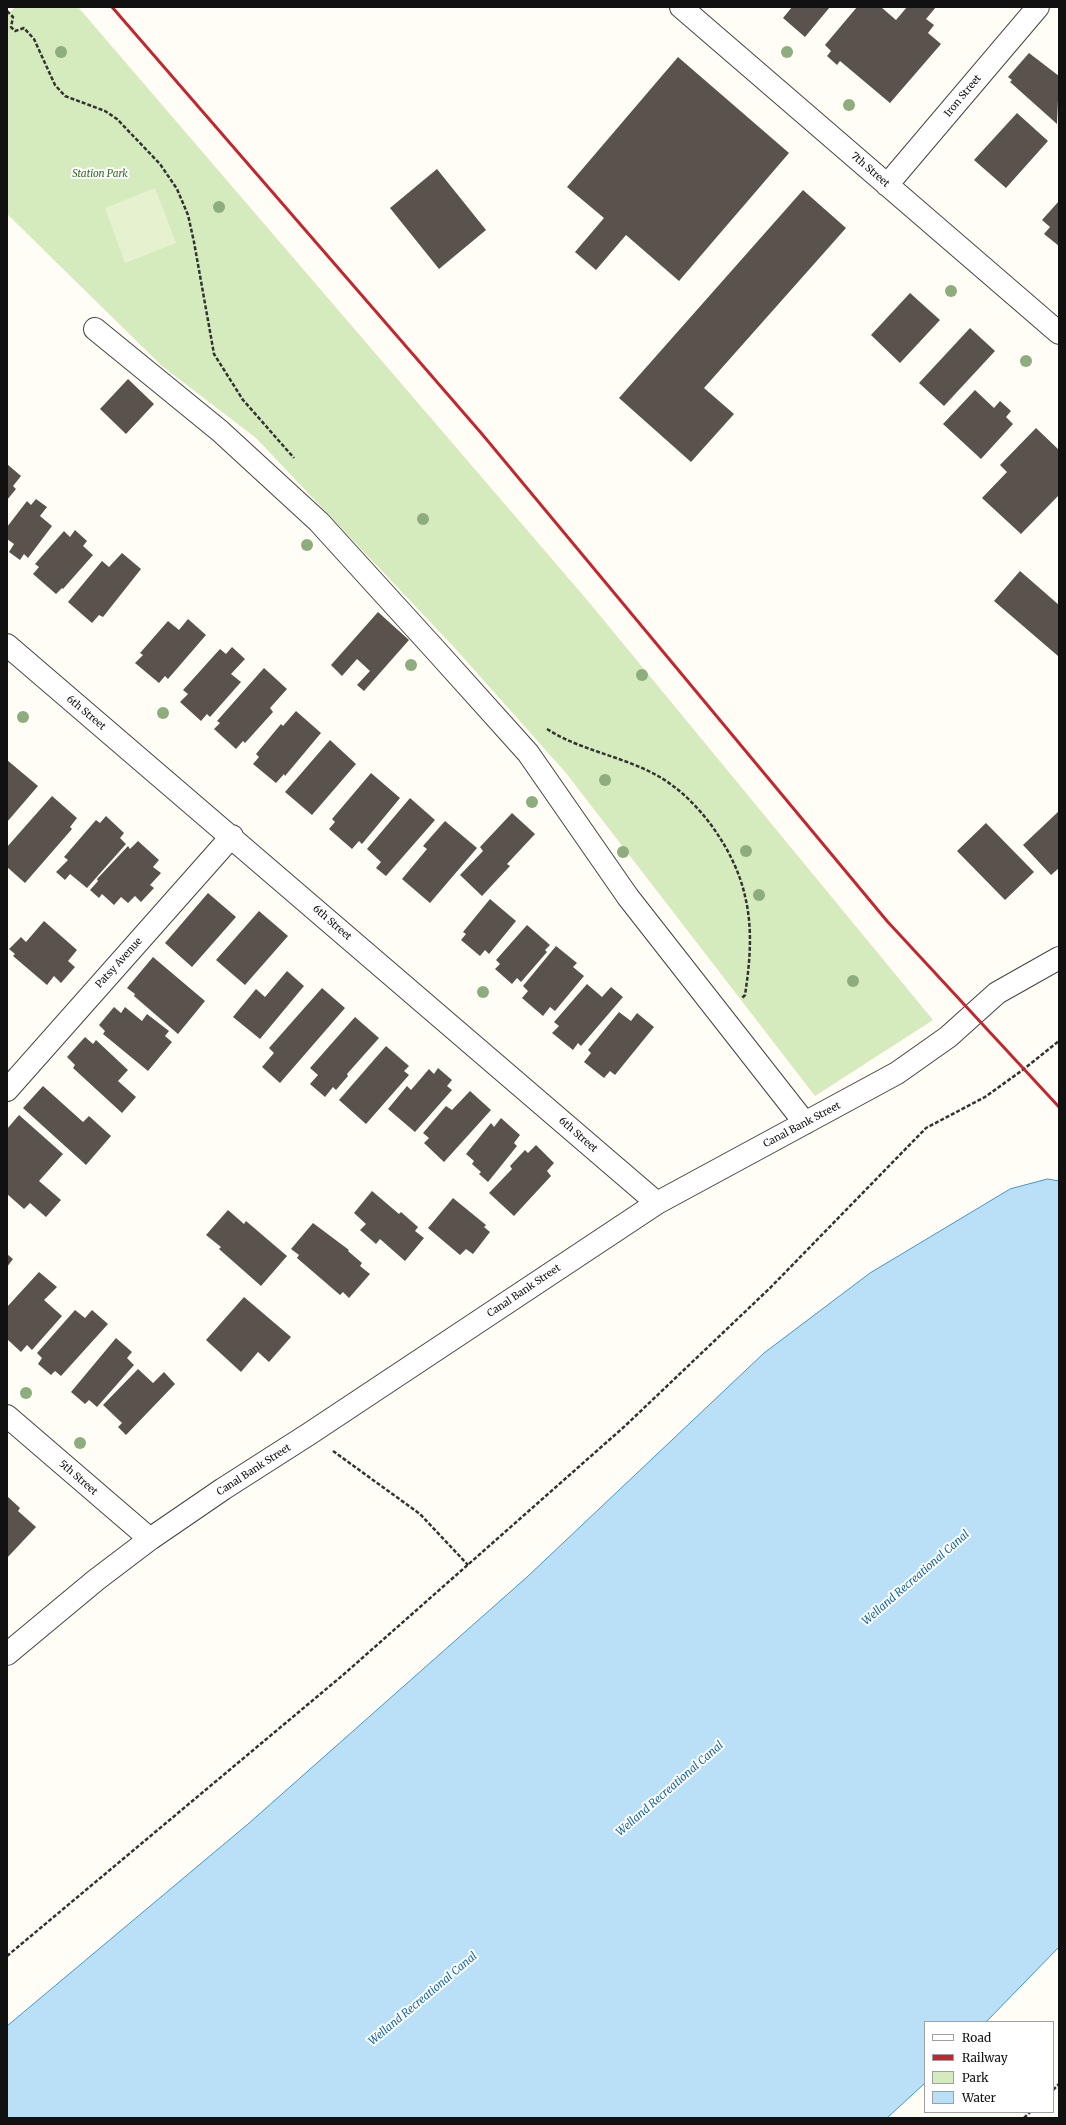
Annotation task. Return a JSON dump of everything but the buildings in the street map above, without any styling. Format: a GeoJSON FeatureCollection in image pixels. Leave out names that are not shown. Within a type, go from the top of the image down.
{"type":"FeatureCollection","features":[{"type":"Feature","properties":{"kind":"street","name":"7th Street"},"geometry":{"type":"LineString","coordinates":[[681,7],[1059,333]]}},
{"type":"Feature","properties":{"kind":"street","name":"Iron Street"},"geometry":{"type":"LineString","coordinates":[[887,185],[1038,7]]}},
{"type":"Feature","properties":{"kind":"street"},"geometry":{"type":"LineString","coordinates":[[95,328],[220,431],[319,522],[528,753],[628,897],[805,1123]]}},
{"type":"Feature","properties":{"kind":"street","name":"6th Street"},"geometry":{"type":"LineString","coordinates":[[7,645],[232,836],[657,1203]]}},
{"type":"Feature","properties":{"kind":"street","name":"Patsy Avenue"},"geometry":{"type":"LineString","coordinates":[[7,1090],[232,836]]}},
{"type":"Feature","properties":{"kind":"street","name":"Canal Bank Street"},"geometry":{"type":"LineString","coordinates":[[7,1654],[96,1580],[223,1489],[309,1434],[657,1203],[897,1073],[948,1037],[997,993],[1059,958]]}},
{"type":"Feature","properties":{"kind":"street","name":"5th Street"},"geometry":{"type":"LineString","coordinates":[[7,1416],[150,1540]]}},
{"type":"Feature","properties":{"kind":"path"},"geometry":{"type":"LineString","coordinates":[[7,11],[13,17],[11,27],[15,31],[24,28],[34,39],[55,85],[65,96],[105,111],[117,119],[160,164],[177,189],[188,215],[214,354],[243,400],[295,459]]}},
{"type":"Feature","properties":{"kind":"path"},"geometry":{"type":"LineString","coordinates":[[544,728],[554,734],[640,768],[664,780],[689,799],[706,817],[720,839],[735,866],[745,896],[750,952],[745,995],[723,1018]]}},
{"type":"Feature","properties":{"kind":"path"},"geometry":{"type":"LineString","coordinates":[[7,1956],[343,1675],[625,1426],[766,1292],[926,1128],[985,1097],[1024,1069],[1059,1041]]}},
{"type":"Feature","properties":{"kind":"path"},"geometry":{"type":"LineString","coordinates":[[309,1434],[420,1514],[468,1565]]}},
{"type":"Feature","properties":{"kind":"green space","name":"Station Park"},"geometry":{"type":"Polygon","coordinates":[[[15,7],[78,7],[588,601],[933,1020],[815,1096],[566,773],[453,646],[256,438],[162,366],[7,214],[7,15],[15,7]]]}},
{"type":"Feature","properties":{"kind":"green space"},"geometry":{"type":"Polygon","coordinates":[[[155,188],[176,243],[125,263],[105,208],[155,188]]]}},
{"type":"Feature","properties":{"kind":"water","name":"Welland Recreational Canal"},"geometry":{"type":"Polygon","coordinates":[[[1048,1179],[1059,1181],[1059,1947],[987,2021],[924,2021],[924,2084],[887,2118],[7,2118],[7,2026],[248,1824],[527,1577],[764,1353],[870,1273],[1010,1189],[1048,1179]]]}},
{"type":"Feature","properties":{"kind":"railway"},"geometry":{"type":"LineString","coordinates":[[112,7],[482,434],[887,921],[1059,1107]]}}]}
